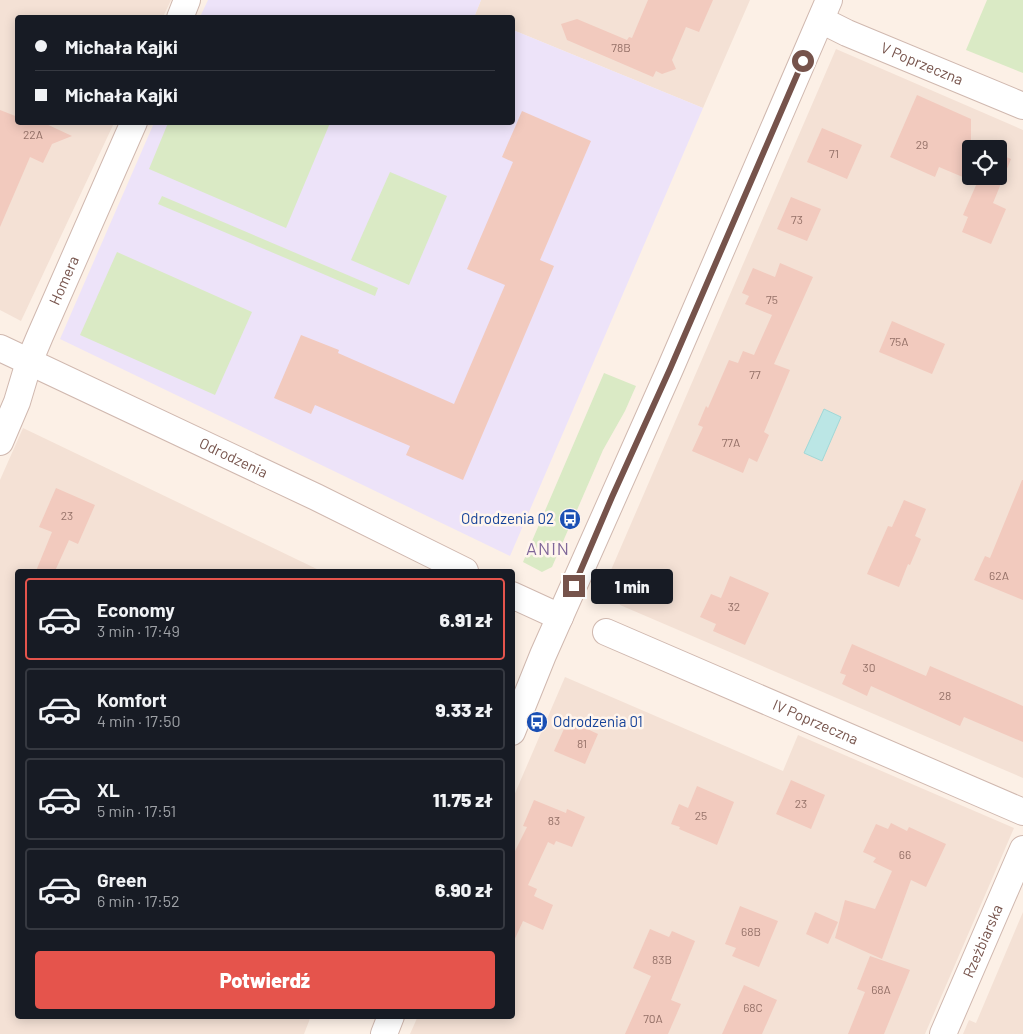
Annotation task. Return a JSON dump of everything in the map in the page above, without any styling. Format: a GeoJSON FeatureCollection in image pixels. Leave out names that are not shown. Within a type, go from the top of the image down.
{"type":"FeatureCollection","features":[{"type":"Feature","properties":{"kind":"street"},"geometry":{"type":"LineString","coordinates":[[181,15],[188,0]]}},
{"type":"Feature","properties":{"kind":"street"},"geometry":{"type":"LineString","coordinates":[[515,725],[543,655],[670,369],[825,10]]}},
{"type":"Feature","properties":{"kind":"street","name":"V Poprzeczna"},"geometry":{"type":"LineString","coordinates":[[825,10],[847,33],[1023,106]]}},
{"type":"Feature","properties":{"kind":"street","name":"Homera"},"geometry":{"type":"LineString","coordinates":[[0,442],[17,402],[40,336],[133,125]]}},
{"type":"Feature","properties":{"kind":"street","name":"Odrodzenia"},"geometry":{"type":"LineString","coordinates":[[0,348],[316,497],[461,569]]}},
{"type":"Feature","properties":{"kind":"street"},"geometry":{"type":"LineString","coordinates":[[515,596],[560,617]]}},
{"type":"Feature","properties":{"kind":"street","name":"IV Poprzeczna"},"geometry":{"type":"LineString","coordinates":[[606,632],[1023,812]]}},
{"type":"Feature","properties":{"kind":"street","name":"Rzeźbiarska"},"geometry":{"type":"LineString","coordinates":[[943,1034],[1023,849]]}},
{"type":"Feature","properties":{"kind":"street"},"geometry":{"type":"LineString","coordinates":[[384,1034],[390,1019]]}},
{"type":"Feature","properties":{"kind":"shaded area"},"geometry":{"type":"Polygon","coordinates":[[[0,0],[171,0],[164,15],[15,15],[15,125],[113,125],[21,321],[0,310],[0,0]]]}},
{"type":"Feature","properties":{"kind":"shaded area"},"geometry":{"type":"Polygon","coordinates":[[[208,0],[481,0],[475,15],[201,15],[208,0]]]}},
{"type":"Feature","properties":{"kind":"shaded area"},"geometry":{"type":"Polygon","coordinates":[[[481,0],[750,0],[703,108],[515,31],[515,15],[475,15],[481,0]]]}},
{"type":"Feature","properties":{"kind":"shaded area"},"geometry":{"type":"Polygon","coordinates":[[[515,31],[703,108],[510,556],[60,339],[153,125],[515,125],[515,31]]]}},
{"type":"Feature","properties":{"kind":"shaded area"},"geometry":{"type":"Polygon","coordinates":[[[836,49],[1023,130],[1023,778],[620,605],[608,577],[836,49]]]}},
{"type":"Feature","properties":{"kind":"shaded area"},"geometry":{"type":"Polygon","coordinates":[[[23,428],[317,569],[15,569],[15,1019],[310,1019],[304,1034],[0,1034],[0,480],[23,428]]]}},
{"type":"Feature","properties":{"kind":"shaded area"},"geometry":{"type":"Polygon","coordinates":[[[565,677],[783,771],[798,735],[1014,828],[925,1034],[410,1034],[417,1019],[515,1019],[515,793],[565,677]]]}},
{"type":"Feature","properties":{"kind":"shaded area"},"geometry":{"type":"Polygon","coordinates":[[[1023,912],[1023,1034],[963,1034],[969,1020],[976,1023],[1023,912]]]}},
{"type":"Feature","properties":{"kind":"green space"},"geometry":{"type":"Polygon","coordinates":[[[987,0],[1023,0],[1023,73],[966,50],[987,0]]]}},
{"type":"Feature","properties":{"kind":"green space"},"geometry":{"type":"Polygon","coordinates":[[[167,125],[329,125],[286,228],[149,169],[167,125]]]}},
{"type":"Feature","properties":{"kind":"green space"},"geometry":{"type":"Polygon","coordinates":[[[390,172],[447,196],[409,285],[351,260],[390,172]]]}},
{"type":"Feature","properties":{"kind":"green space"},"geometry":{"type":"Polygon","coordinates":[[[162,196],[378,288],[375,296],[158,204],[162,196]]]}},
{"type":"Feature","properties":{"kind":"green space"},"geometry":{"type":"Polygon","coordinates":[[[117,252],[252,312],[215,395],[80,335],[117,252]]]}},
{"type":"Feature","properties":{"kind":"green space"},"geometry":{"type":"Polygon","coordinates":[[[604,373],[636,386],[625,411],[603,450],[577,510],[572,509],[563,528],[568,530],[552,567],[542,572],[523,562],[604,373]]]}},
{"type":"Feature","properties":{"kind":"water"},"geometry":{"type":"Polygon","coordinates":[[[824,409],[841,417],[822,461],[804,453],[824,409]]]}},
{"type":"Feature","properties":{"kind":"building"},"geometry":{"type":"Polygon","coordinates":[[[648,0],[713,0],[699,32],[686,27],[672,60],[676,69],[662,74],[656,71],[653,77],[567,40],[561,24],[577,19],[627,40],[629,37],[632,38],[648,0]]]}},
{"type":"Feature","properties":{"kind":"building"},"geometry":{"type":"Polygon","coordinates":[[[917,95],[971,119],[971,140],[962,140],[962,177],[939,167],[935,177],[890,157],[917,95]]]}},
{"type":"Feature","properties":{"kind":"building"},"geometry":{"type":"Polygon","coordinates":[[[0,110],[15,116],[15,125],[48,125],[72,136],[52,144],[43,163],[30,157],[0,227],[0,110]]]}},
{"type":"Feature","properties":{"kind":"building"},"geometry":{"type":"Polygon","coordinates":[[[522,111],[591,141],[540,260],[554,266],[463,480],[406,455],[410,446],[315,405],[311,414],[274,398],[301,335],[339,350],[338,353],[454,404],[505,285],[467,269],[513,162],[502,157],[522,111]]]}},
{"type":"Feature","properties":{"kind":"building"},"geometry":{"type":"Polygon","coordinates":[[[822,128],[862,145],[847,179],[807,162],[822,128]]]}},
{"type":"Feature","properties":{"kind":"building"},"geometry":{"type":"Polygon","coordinates":[[[1007,157],[1011,159],[1007,169],[1007,157]]]}},
{"type":"Feature","properties":{"kind":"building"},"geometry":{"type":"Polygon","coordinates":[[[976,185],[1000,185],[993,203],[1006,209],[991,244],[962,232],[968,217],[963,215],[976,185]]]}},
{"type":"Feature","properties":{"kind":"building"},"geometry":{"type":"Polygon","coordinates":[[[791,197],[821,209],[807,241],[777,229],[791,197]]]}},
{"type":"Feature","properties":{"kind":"building"},"geometry":{"type":"Polygon","coordinates":[[[780,263],[813,277],[774,364],[790,370],[764,432],[769,435],[757,462],[749,458],[743,473],[692,451],[703,427],[698,425],[706,406],[708,408],[729,360],[738,363],[743,351],[754,355],[772,315],[745,304],[749,296],[742,293],[753,268],[775,277],[780,263]]]}},
{"type":"Feature","properties":{"kind":"building"},"geometry":{"type":"Polygon","coordinates":[[[892,321],[945,344],[932,374],[879,352],[892,321]]]}},
{"type":"Feature","properties":{"kind":"building"},"geometry":{"type":"Polygon","coordinates":[[[1022,480],[1023,600],[974,580],[985,556],[990,558],[1022,480]]]}},
{"type":"Feature","properties":{"kind":"building"},"geometry":{"type":"Polygon","coordinates":[[[56,488],[95,505],[78,544],[69,540],[56,569],[37,569],[52,532],[39,527],[56,488]]]}},
{"type":"Feature","properties":{"kind":"building"},"geometry":{"type":"Polygon","coordinates":[[[904,500],[926,509],[915,536],[921,539],[899,587],[867,574],[888,526],[892,527],[904,500]]]}},
{"type":"Feature","properties":{"kind":"building"},"geometry":{"type":"Polygon","coordinates":[[[730,576],[769,593],[745,645],[713,631],[716,624],[700,617],[711,594],[721,598],[730,576]]]}},
{"type":"Feature","properties":{"kind":"building"},"geometry":{"type":"Polygon","coordinates":[[[852,644],[926,676],[930,666],[1023,706],[1023,742],[964,717],[960,726],[871,686],[867,696],[842,684],[846,675],[840,673],[852,644]]]}},
{"type":"Feature","properties":{"kind":"building"},"geometry":{"type":"Polygon","coordinates":[[[568,720],[598,734],[585,764],[554,751],[568,720]]]}},
{"type":"Feature","properties":{"kind":"building"},"geometry":{"type":"Polygon","coordinates":[[[791,780],[825,795],[811,829],[776,814],[791,780]]]}},
{"type":"Feature","properties":{"kind":"building"},"geometry":{"type":"Polygon","coordinates":[[[697,786],[734,802],[717,845],[671,824],[679,804],[688,808],[697,786]]]}},
{"type":"Feature","properties":{"kind":"building"},"geometry":{"type":"Polygon","coordinates":[[[534,800],[566,813],[567,809],[585,817],[572,847],[556,841],[554,845],[548,842],[528,885],[537,889],[534,896],[553,905],[543,930],[523,921],[515,938],[515,851],[527,827],[523,826],[534,800]]]}},
{"type":"Feature","properties":{"kind":"building"},"geometry":{"type":"Polygon","coordinates":[[[891,823],[907,831],[909,827],[946,844],[926,887],[911,880],[882,959],[835,938],[845,900],[875,909],[892,871],[873,862],[876,858],[863,852],[876,824],[888,829],[891,823]]]}},
{"type":"Feature","properties":{"kind":"building"},"geometry":{"type":"Polygon","coordinates":[[[740,906],[778,921],[759,967],[732,956],[736,948],[725,944],[740,906]]]}},
{"type":"Feature","properties":{"kind":"building"},"geometry":{"type":"Polygon","coordinates":[[[815,912],[838,922],[828,944],[806,934],[815,912]]]}},
{"type":"Feature","properties":{"kind":"building"},"geometry":{"type":"Polygon","coordinates":[[[650,929],[669,937],[672,931],[695,941],[671,1000],[681,1004],[668,1034],[625,1034],[651,976],[633,968],[650,929]]]}},
{"type":"Feature","properties":{"kind":"building"},"geometry":{"type":"Polygon","coordinates":[[[870,956],[910,970],[884,1034],[848,1034],[865,992],[857,989],[870,956]]]}},
{"type":"Feature","properties":{"kind":"building"},"geometry":{"type":"Polygon","coordinates":[[[744,985],[777,1000],[762,1034],[722,1034],[744,985]]]}},
{"type":"Feature","properties":{"kind":"place","name":"Odrodzenia 02"},"geometry":{"type":"Point","coordinates":[570,519]}},
{"type":"Feature","properties":{"kind":"place","name":"Odrodzenia 01"},"geometry":{"type":"Point","coordinates":[537,722]}},
{"type":"Feature","properties":{"kind":"district","name":"ANIN"},"geometry":{"type":"Point","coordinates":[548,549]}},
{"type":"Feature","properties":{"kind":"route"},"geometry":{"type":"LineString","coordinates":[[574,586],[803,61]]}}]}
